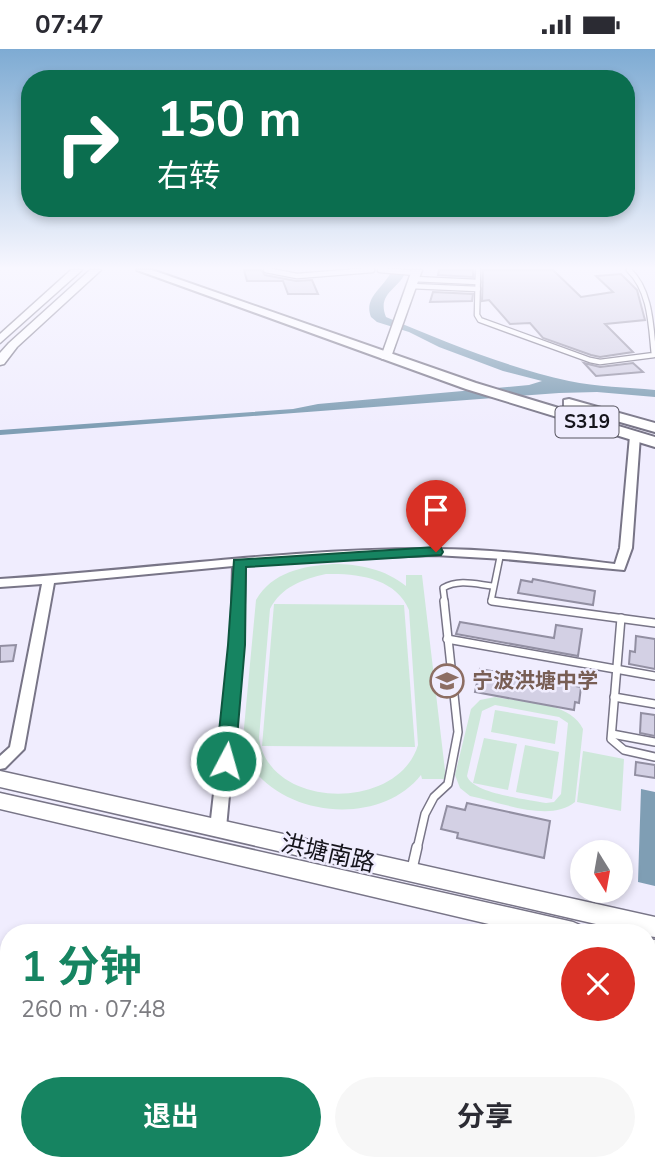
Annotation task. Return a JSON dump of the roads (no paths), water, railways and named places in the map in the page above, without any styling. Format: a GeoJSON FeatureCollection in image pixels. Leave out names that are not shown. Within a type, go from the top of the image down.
{"type":"FeatureCollection","features":[{"type":"Feature","properties":{"kind":"main road"},"geometry":{"type":"LineString","coordinates":[[3,334],[17,322]]}},
{"type":"Feature","properties":{"kind":"main road"},"geometry":{"type":"LineString","coordinates":[[0,361],[12,345],[37,322]]}},
{"type":"Feature","properties":{"kind":"main road"},"geometry":{"type":"LineString","coordinates":[[296,322],[387,353]]}},
{"type":"Feature","properties":{"kind":"main road"},"geometry":{"type":"LineString","coordinates":[[303,322],[387,353]]}},
{"type":"Feature","properties":{"kind":"main road","name":"S319"},"geometry":{"type":"LineString","coordinates":[[387,353],[655,428]]}},
{"type":"Feature","properties":{"kind":"main road","name":"S319"},"geometry":{"type":"LineString","coordinates":[[387,353],[471,386],[655,442]]}},
{"type":"Feature","properties":{"kind":"main road","name":"洪塘南路"},"geometry":{"type":"LineString","coordinates":[[0,779],[642,924]]}},
{"type":"Feature","properties":{"kind":"main road","name":"洪塘南路"},"geometry":{"type":"LineString","coordinates":[[0,801],[534,924]]}},
{"type":"Feature","properties":{"kind":"street"},"geometry":{"type":"LineString","coordinates":[[387,353],[398,322]]}},
{"type":"Feature","properties":{"kind":"street"},"geometry":{"type":"LineString","coordinates":[[0,583],[239,563],[436,552],[620,568],[626,548],[635,436]]}},
{"type":"Feature","properties":{"kind":"street"},"geometry":{"type":"LineString","coordinates":[[218,828],[237,645],[239,563]]}},
{"type":"Feature","properties":{"kind":"street"},"geometry":{"type":"LineString","coordinates":[[0,764],[17,749],[48,581]]}},
{"type":"Feature","properties":{"kind":"lane"},"geometry":{"type":"LineString","coordinates":[[485,322],[590,360],[654,355],[650,322]]}},
{"type":"Feature","properties":{"kind":"lane"},"geometry":{"type":"LineString","coordinates":[[500,557],[491,601],[655,622]]}},
{"type":"Feature","properties":{"kind":"lane"},"geometry":{"type":"LineString","coordinates":[[411,872],[425,814],[434,797],[448,784],[457,747],[458,731],[443,588],[449,583],[460,582],[492,586]]}},
{"type":"Feature","properties":{"kind":"lane"},"geometry":{"type":"LineString","coordinates":[[621,618],[611,734],[614,746],[620,750],[655,757]]}},
{"type":"Feature","properties":{"kind":"lane"},"geometry":{"type":"LineString","coordinates":[[447,639],[655,676]]}},
{"type":"Feature","properties":{"kind":"lane"},"geometry":{"type":"LineString","coordinates":[[614,697],[655,704]]}},
{"type":"Feature","properties":{"kind":"lane"},"geometry":{"type":"LineString","coordinates":[[611,734],[655,742]]}},
{"type":"Feature","properties":{"kind":"water"},"geometry":{"type":"Polygon","coordinates":[[[378,322],[399,322],[522,369],[580,383],[655,390],[655,397],[597,392],[559,393],[0,435],[0,430],[293,409],[318,404],[529,385],[542,381],[503,371],[439,347],[409,332],[378,322]]]}},
{"type":"Feature","properties":{"kind":"water"},"geometry":{"type":"Polygon","coordinates":[[[641,789],[655,792],[655,886],[638,882],[641,789]]]}},
{"type":"Feature","properties":{"kind":"place","name":"宁波洪塘中学"},"geometry":{"type":"Point","coordinates":[447,681]}}]}
